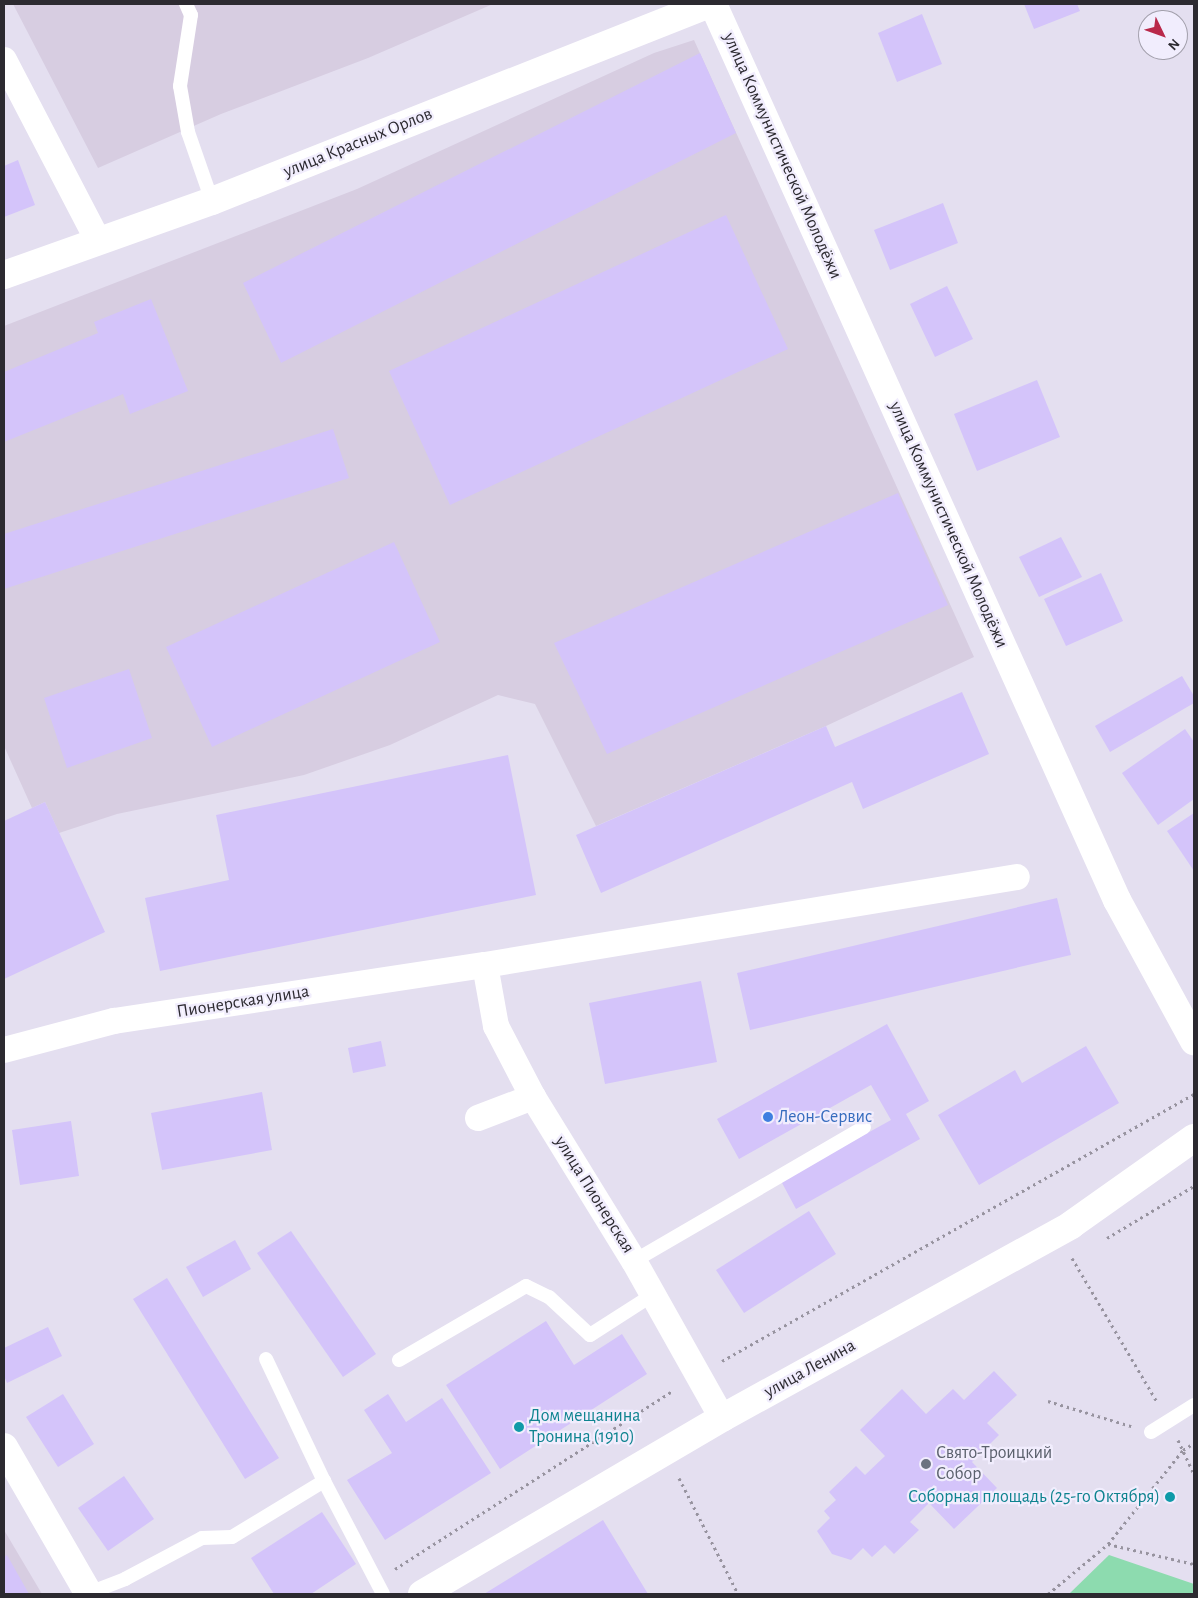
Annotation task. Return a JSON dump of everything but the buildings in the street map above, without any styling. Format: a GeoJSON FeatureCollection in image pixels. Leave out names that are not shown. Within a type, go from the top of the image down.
{"type":"FeatureCollection","features":[{"type":"Feature","properties":{"kind":"street","name":"улица Красных Орлов"},"geometry":{"type":"LineString","coordinates":[[4,275],[212,201],[711,4]]}},
{"type":"Feature","properties":{"kind":"street","name":"улица Коммунистической Молодёжи"},"geometry":{"type":"LineString","coordinates":[[711,4],[1117,900],[1194,1041]]}},
{"type":"Feature","properties":{"kind":"street"},"geometry":{"type":"LineString","coordinates":[[4,60],[98,240]]}},
{"type":"Feature","properties":{"kind":"street","name":"Пионерская улица"},"geometry":{"type":"LineString","coordinates":[[4,1050],[114,1022],[485,965],[1017,877]]}},
{"type":"Feature","properties":{"kind":"street","name":"улица Пионерская"},"geometry":{"type":"LineString","coordinates":[[485,965],[496,1026],[533,1097],[634,1260],[651,1296],[700,1374],[722,1418]]}},
{"type":"Feature","properties":{"kind":"street"},"geometry":{"type":"LineString","coordinates":[[478,1118],[533,1097]]}},
{"type":"Feature","properties":{"kind":"street","name":"улица Ленина"},"geometry":{"type":"LineString","coordinates":[[434,1591],[722,1418],[1071,1225],[1194,1138]]}},
{"type":"Feature","properties":{"kind":"street"},"geometry":{"type":"LineString","coordinates":[[4,1448],[89,1594]]}},
{"type":"Feature","properties":{"kind":"lane"},"geometry":{"type":"LineString","coordinates":[[186,4],[191,15],[180,86],[188,132],[212,201]]}},
{"type":"Feature","properties":{"kind":"lane"},"geometry":{"type":"LineString","coordinates":[[634,1260],[864,1127]]}},
{"type":"Feature","properties":{"kind":"lane"},"geometry":{"type":"LineString","coordinates":[[399,1360],[526,1286],[549,1297],[590,1335],[651,1296]]}},
{"type":"Feature","properties":{"kind":"lane"},"geometry":{"type":"LineString","coordinates":[[266,1359],[324,1481],[383,1594]]}},
{"type":"Feature","properties":{"kind":"lane"},"geometry":{"type":"LineString","coordinates":[[1151,1432],[1194,1405]]}},
{"type":"Feature","properties":{"kind":"lane"},"geometry":{"type":"LineString","coordinates":[[89,1594],[125,1579],[202,1538],[232,1537],[324,1481]]}},
{"type":"Feature","properties":{"kind":"path"},"geometry":{"type":"LineString","coordinates":[[376,1581],[700,1374],[1194,1094]]}},
{"type":"Feature","properties":{"kind":"path"},"geometry":{"type":"LineString","coordinates":[[1072,1258],[1168,1421],[1194,1474]]}},
{"type":"Feature","properties":{"kind":"path"},"geometry":{"type":"LineString","coordinates":[[1048,1402],[1151,1432]]}},
{"type":"Feature","properties":{"kind":"path"},"geometry":{"type":"LineString","coordinates":[[1048,1594],[1108,1544],[1183,1450],[1194,1443]]}},
{"type":"Feature","properties":{"kind":"path"},"geometry":{"type":"LineString","coordinates":[[679,1478],[738,1594]]}},
{"type":"Feature","properties":{"kind":"path"},"geometry":{"type":"LineString","coordinates":[[1108,1544],[1194,1564]]}},
{"type":"Feature","properties":{"kind":"shaded area"},"geometry":{"type":"Polygon","coordinates":[[[13,4],[493,4],[368,58],[221,114],[98,168],[13,4]]]}},
{"type":"Feature","properties":{"kind":"shaded area"},"geometry":{"type":"Polygon","coordinates":[[[694,40],[974,657],[826,726],[596,826],[535,704],[498,695],[390,745],[304,775],[117,814],[59,833],[45,802],[32,808],[4,746],[4,326],[357,189],[654,53],[694,40]]]}},
{"type":"Feature","properties":{"kind":"shaded area"},"geometry":{"type":"Polygon","coordinates":[[[4,1530],[42,1594],[4,1594],[4,1530]]]}},
{"type":"Feature","properties":{"kind":"green space"},"geometry":{"type":"Polygon","coordinates":[[[1109,1555],[1194,1584],[1194,1594],[1069,1594],[1109,1555]]]}},
{"type":"Feature","properties":{"kind":"place","name":"Леон-Сервис"},"geometry":{"type":"Point","coordinates":[768,1117]}},
{"type":"Feature","properties":{"kind":"place","name":"Дом мещанина Тронина (1910)"},"geometry":{"type":"Point","coordinates":[519,1427]}},
{"type":"Feature","properties":{"kind":"place","name":"Свято-Троицкий Собор"},"geometry":{"type":"Point","coordinates":[926,1464]}},
{"type":"Feature","properties":{"kind":"place","name":"Соборная площадь (25-го Октября)"},"geometry":{"type":"Point","coordinates":[1170,1497]}}]}
